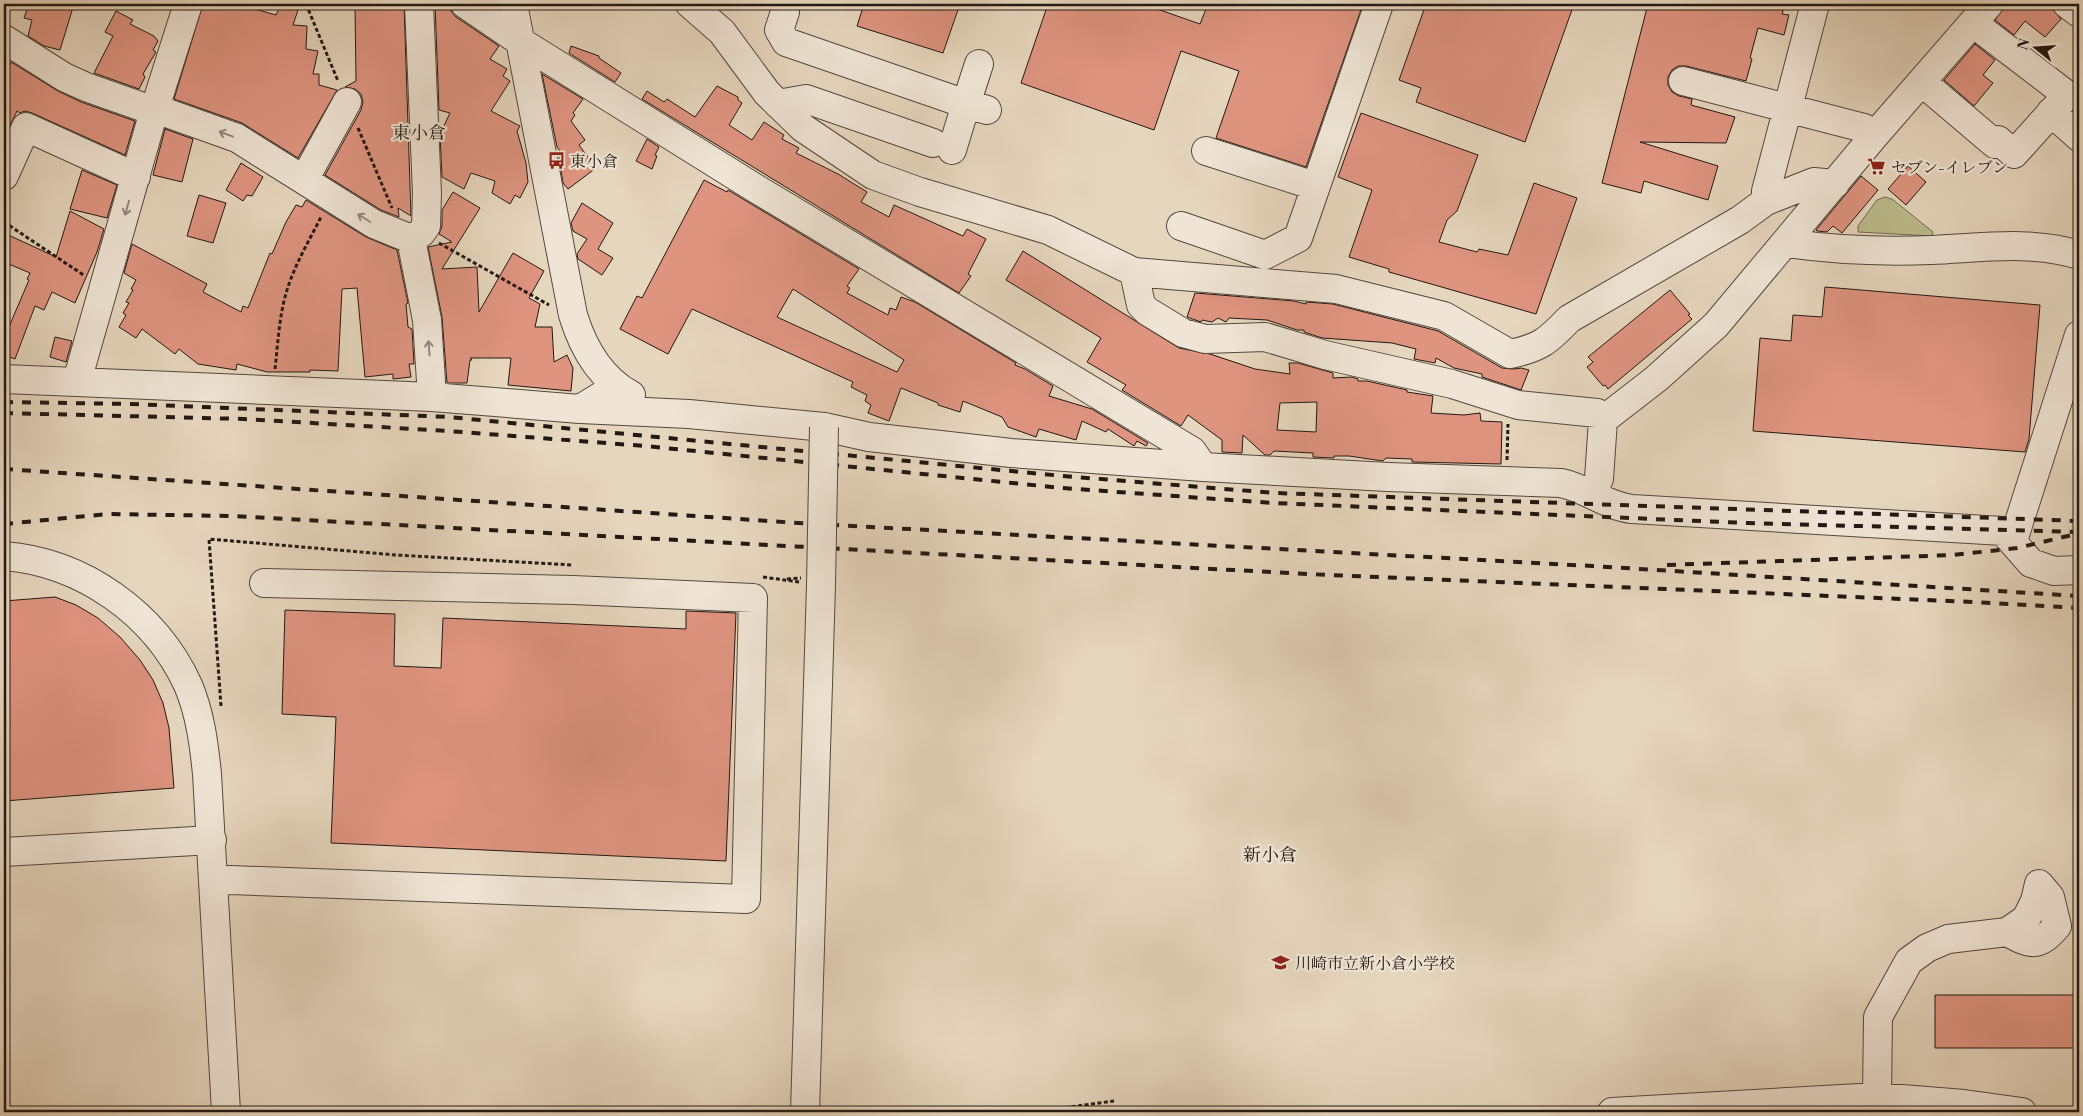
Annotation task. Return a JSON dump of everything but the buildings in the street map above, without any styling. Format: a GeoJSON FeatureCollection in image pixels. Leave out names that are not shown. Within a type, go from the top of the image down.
{"type":"FeatureCollection","features":[{"type":"Feature","properties":{"kind":"street"},"geometry":{"type":"LineString","coordinates":[[77,381],[154,111],[188,4]]}},
{"type":"Feature","properties":{"kind":"street"},"geometry":{"type":"LineString","coordinates":[[416,236],[426,226],[427,193],[419,4]]}},
{"type":"Feature","properties":{"kind":"street"},"geometry":{"type":"LineString","coordinates":[[465,4],[521,42],[755,188],[1192,451],[1203,467]]}},
{"type":"Feature","properties":{"kind":"street"},"geometry":{"type":"LineString","coordinates":[[513,4],[573,315],[584,345],[592,359],[616,386],[645,402],[689,414]]}},
{"type":"Feature","properties":{"kind":"street"},"geometry":{"type":"LineString","coordinates":[[690,4],[722,32],[767,93],[803,128],[873,175],[920,192],[1048,230],[1134,272],[1336,289],[1444,316],[1510,354],[1531,350],[1548,340],[1569,319],[1740,220],[1766,201],[1814,182],[1835,184]]}},
{"type":"Feature","properties":{"kind":"street"},"geometry":{"type":"LineString","coordinates":[[1182,226],[1265,255],[1298,238],[1379,4]]}},
{"type":"Feature","properties":{"kind":"street"},"geometry":{"type":"LineString","coordinates":[[1766,201],[1766,191],[1786,107],[1815,4]]}},
{"type":"Feature","properties":{"kind":"street"},"geometry":{"type":"LineString","coordinates":[[2067,4],[2079,13]]}},
{"type":"Feature","properties":{"kind":"street"},"geometry":{"type":"LineString","coordinates":[[785,12],[779,30],[786,42],[977,107]]}},
{"type":"Feature","properties":{"kind":"street"},"geometry":{"type":"LineString","coordinates":[[1603,420],[1656,379],[1716,325],[1876,135],[1981,13],[2067,95],[2014,154],[1998,140],[1995,144],[1922,82]]}},
{"type":"Feature","properties":{"kind":"street"},"geometry":{"type":"LineString","coordinates":[[4,39],[64,77],[86,87],[237,138],[374,224],[416,236]]}},
{"type":"Feature","properties":{"kind":"street"},"geometry":{"type":"LineString","coordinates":[[778,104],[806,99],[943,146],[977,107],[980,64]]}},
{"type":"Feature","properties":{"kind":"street"},"geometry":{"type":"LineString","coordinates":[[1683,81],[1864,128],[1876,135]]}},
{"type":"Feature","properties":{"kind":"street"},"geometry":{"type":"LineString","coordinates":[[304,180],[347,102]]}},
{"type":"Feature","properties":{"kind":"street"},"geometry":{"type":"LineString","coordinates":[[2052,112],[2079,137]]}},
{"type":"Feature","properties":{"kind":"street"},"geometry":{"type":"LineString","coordinates":[[4,176],[20,136],[26,127],[136,177]]}},
{"type":"Feature","properties":{"kind":"street"},"geometry":{"type":"LineString","coordinates":[[1206,151],[1315,186]]}},
{"type":"Feature","properties":{"kind":"street"},"geometry":{"type":"LineString","coordinates":[[416,236],[427,320],[432,397]]}},
{"type":"Feature","properties":{"kind":"street"},"geometry":{"type":"LineString","coordinates":[[1786,243],[1836,250],[1871,252],[2030,246],[2044,247],[2079,255]]}},
{"type":"Feature","properties":{"kind":"street"},"geometry":{"type":"LineString","coordinates":[[1134,272],[1142,305],[1147,311],[1183,332],[1205,339],[1265,337],[1325,355],[1452,384],[1518,405],[1597,413],[1603,420],[1599,479],[1591,494]]}},
{"type":"Feature","properties":{"kind":"street"},"geometry":{"type":"LineString","coordinates":[[2013,541],[2079,335]]}},
{"type":"Feature","properties":{"kind":"street"},"geometry":{"type":"LineString","coordinates":[[4,379],[432,397],[580,409],[689,414],[824,427],[869,437],[1011,453],[1203,467],[1388,477],[1560,483],[1569,484],[1620,508],[2003,531],[2031,563],[2054,571],[2079,570]]}},
{"type":"Feature","properties":{"kind":"street"},"geometry":{"type":"LineString","coordinates":[[580,409],[616,386]]}},
{"type":"Feature","properties":{"kind":"street"},"geometry":{"type":"LineString","coordinates":[[805,1112],[822,585],[824,427]]}},
{"type":"Feature","properties":{"kind":"street"},"geometry":{"type":"LineString","coordinates":[[4,556],[43,563],[64,570],[106,590],[138,616],[166,649],[188,685],[201,728],[212,840],[226,1112]]}},
{"type":"Feature","properties":{"kind":"street"},"geometry":{"type":"LineString","coordinates":[[213,882],[230,880],[746,899],[753,598],[572,590],[264,583]]}},
{"type":"Feature","properties":{"kind":"street"},"geometry":{"type":"LineString","coordinates":[[4,852],[212,840]]}},
{"type":"Feature","properties":{"kind":"street"},"geometry":{"type":"LineString","coordinates":[[1876,1097],[1878,1016],[1909,961],[1928,948],[1948,939],[2007,932]]}},
{"type":"Feature","properties":{"kind":"street"},"geometry":{"type":"LineString","coordinates":[[1612,1112],[1834,1105],[1876,1097],[1963,1108],[2022,1112]]}},
{"type":"Feature","properties":{"kind":"path"},"geometry":{"type":"LineString","coordinates":[[273,390],[280,319],[287,290],[299,260],[331,198]]}},
{"type":"Feature","properties":{"kind":"path"},"geometry":{"type":"LineString","coordinates":[[4,222],[88,278]]}},
{"type":"Feature","properties":{"kind":"path"},"geometry":{"type":"LineString","coordinates":[[416,236],[557,310]]}},
{"type":"Feature","properties":{"kind":"path"},"geometry":{"type":"LineString","coordinates":[[776,579],[804,582]]}},
{"type":"Feature","properties":{"kind":"path"},"geometry":{"type":"LineString","coordinates":[[1033,1112],[1114,1101]]}},
{"type":"Feature","properties":{"kind":"path"},"geometry":{"type":"LineString","coordinates":[[470,1108],[500,1112]]}},
{"type":"Feature","properties":{"kind":"shaded area"},"geometry":{"type":"Polygon","coordinates":[[[1885,197],[1892,199],[1933,232],[1932,236],[1858,232],[1858,226],[1877,200],[1885,197]]]}},
{"type":"Feature","properties":{"kind":"railway"},"geometry":{"type":"LineString","coordinates":[[4,402],[130,404],[449,417],[1063,476],[1275,493],[2079,521]]}},
{"type":"Feature","properties":{"kind":"railway"},"geometry":{"type":"LineString","coordinates":[[4,413],[244,419],[448,431],[645,446],[1062,488],[1273,503],[1748,523],[2079,532]]}},
{"type":"Feature","properties":{"kind":"railway"},"geometry":{"type":"LineString","coordinates":[[4,469],[798,523],[1592,566],[2079,596]]}},
{"type":"Feature","properties":{"kind":"railway"},"geometry":{"type":"LineString","coordinates":[[4,524],[108,514],[231,516],[1307,574],[2079,608]]}},
{"type":"Feature","properties":{"kind":"railway"},"geometry":{"type":"LineString","coordinates":[[1667,565],[1953,555],[2017,548],[2072,535]]}},
{"type":"Feature","properties":{"kind":"place","name":"東小倉"},"geometry":{"type":"Point","coordinates":[556,161]}},
{"type":"Feature","properties":{"kind":"place","name":"セブン-イレブン"},"geometry":{"type":"Point","coordinates":[1877,167]}},
{"type":"Feature","properties":{"kind":"place","name":"川崎市立新小倉小学校"},"geometry":{"type":"Point","coordinates":[1281,963]}},
{"type":"Feature","properties":{"kind":"district","name":"東小倉"},"geometry":{"type":"Point","coordinates":[419,133]}},
{"type":"Feature","properties":{"kind":"district","name":"新小倉"},"geometry":{"type":"Point","coordinates":[1270,855]}}]}
